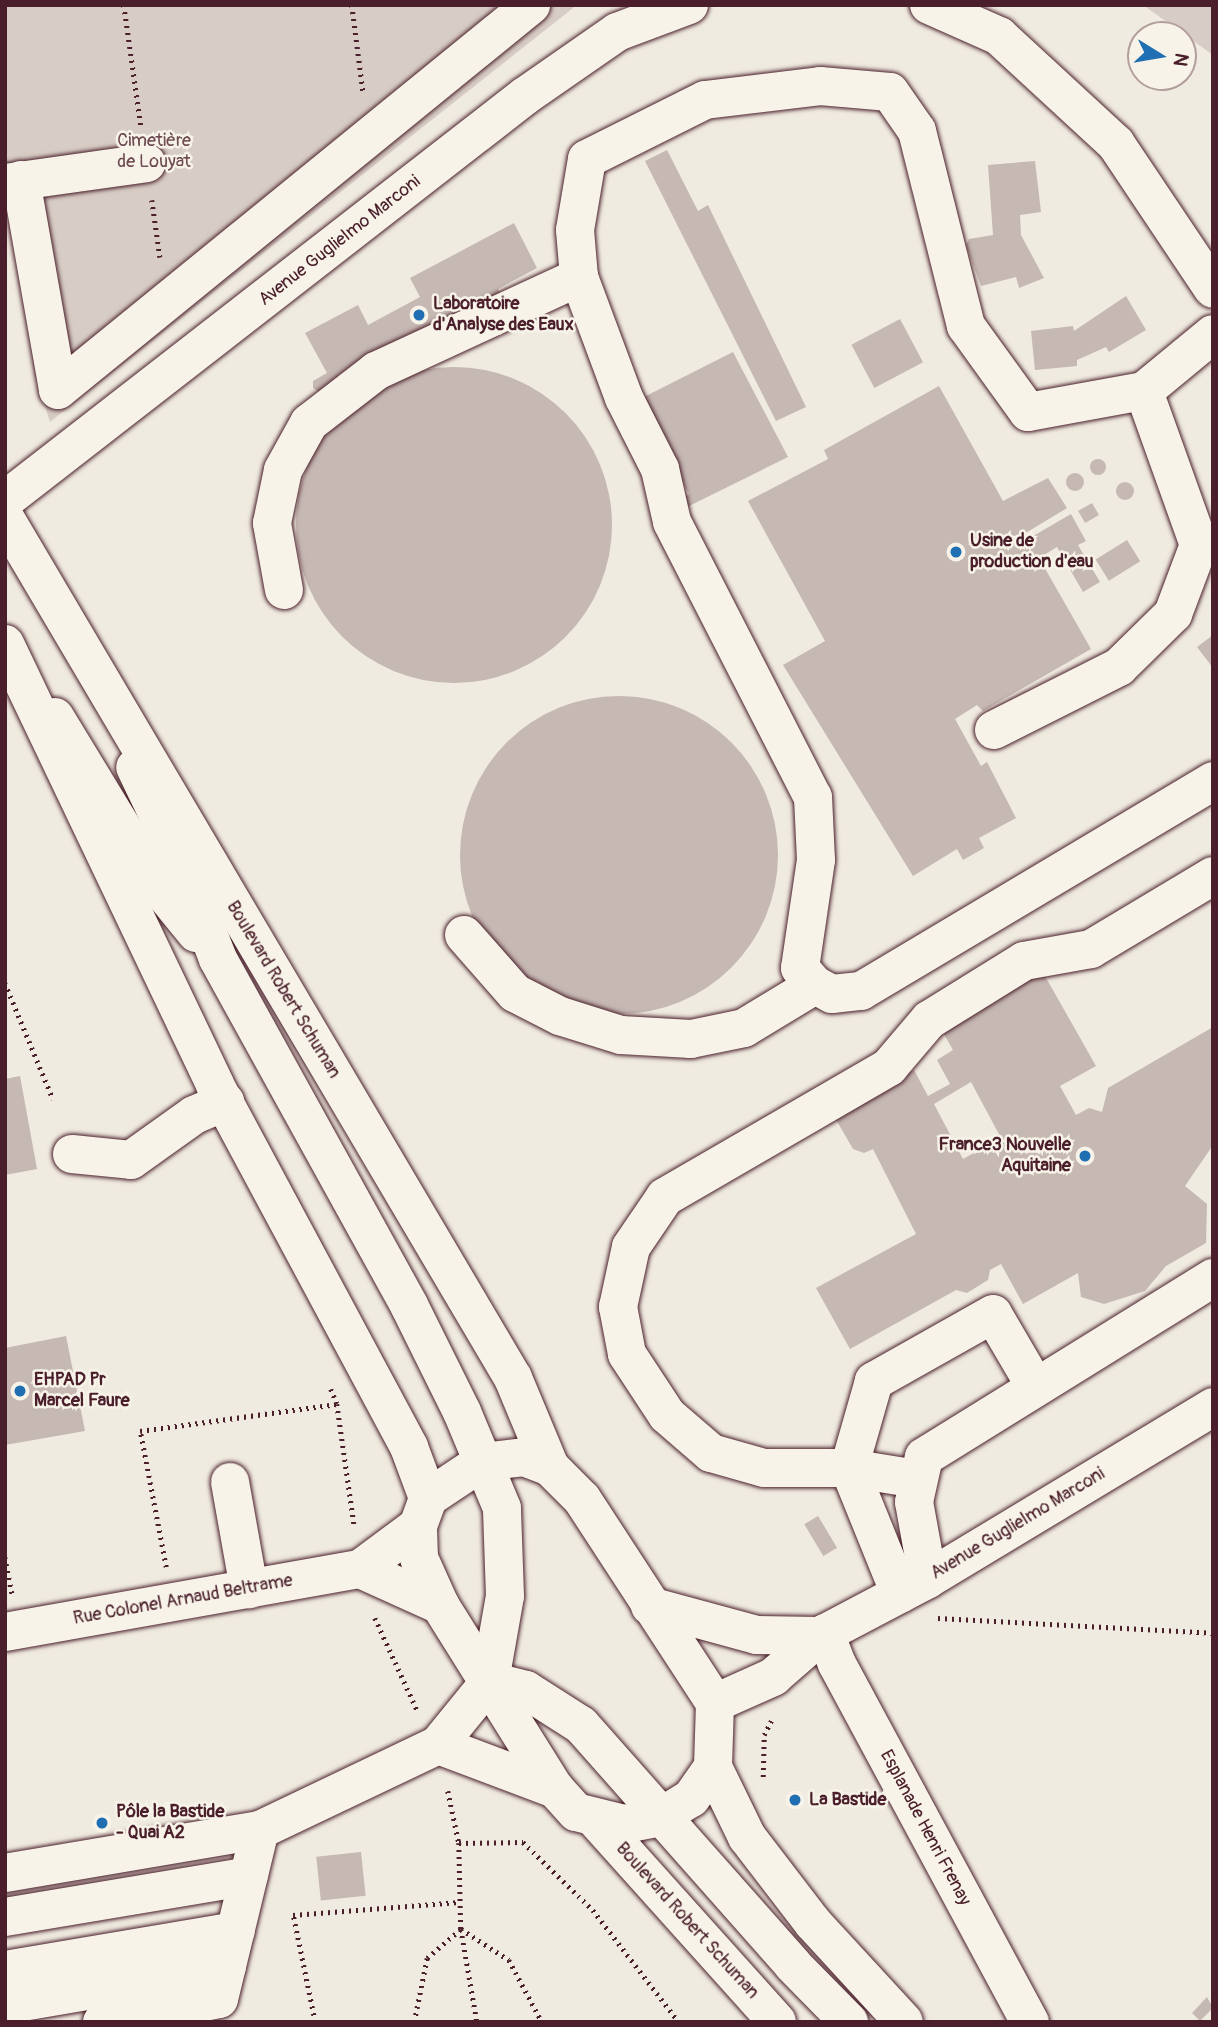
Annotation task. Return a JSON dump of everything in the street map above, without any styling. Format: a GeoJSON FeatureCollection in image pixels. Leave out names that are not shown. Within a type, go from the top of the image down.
{"type":"FeatureCollection","features":[{"type":"Feature","properties":{"kind":"main road"},"geometry":{"type":"LineString","coordinates":[[147,163],[13,181],[58,390],[531,5]]}},
{"type":"Feature","properties":{"kind":"main road","name":"Avenue Guglielmo Marconi"},"geometry":{"type":"LineString","coordinates":[[5,500],[526,96],[617,32],[689,5]]}},
{"type":"Feature","properties":{"kind":"main road"},"geometry":{"type":"LineString","coordinates":[[929,5],[999,36],[1116,144],[1213,289]]}},
{"type":"Feature","properties":{"kind":"main road"},"geometry":{"type":"LineString","coordinates":[[1213,334],[1144,391],[1028,412],[966,326],[916,131],[890,92],[820,86],[705,100],[587,159],[575,230],[579,277],[624,398],[660,469],[672,522],[813,797],[816,860],[800,968],[816,985],[832,994],[861,991],[921,951],[1213,781]]}},
{"type":"Feature","properties":{"kind":"main road"},"geometry":{"type":"LineString","coordinates":[[284,590],[272,523],[283,470],[309,423],[376,371],[579,277]]}},
{"type":"Feature","properties":{"kind":"main road"},"geometry":{"type":"LineString","coordinates":[[995,730],[1119,667],[1173,614],[1199,545],[1144,391]]}},
{"type":"Feature","properties":{"kind":"main road","name":"Boulevard Robert Schuman"},"geometry":{"type":"LineString","coordinates":[[5,519],[513,1378],[550,1467]]}},
{"type":"Feature","properties":{"kind":"main road"},"geometry":{"type":"LineString","coordinates":[[5,1873],[260,1830],[438,1745],[490,1681],[505,1596],[502,1508],[482,1462],[409,1305],[218,959],[181,863],[61,613]]}},
{"type":"Feature","properties":{"kind":"main road"},"geometry":{"type":"LineString","coordinates":[[5,635],[157,885],[218,959]]}},
{"type":"Feature","properties":{"kind":"main road"},"geometry":{"type":"LineString","coordinates":[[5,644],[225,1102],[409,1447],[423,1512],[419,1558],[440,1605],[490,1681],[555,1789],[576,1812],[596,1820],[624,1824],[661,1817],[691,1798],[713,1767]]}},
{"type":"Feature","properties":{"kind":"main road"},"geometry":{"type":"LineString","coordinates":[[917,1479],[849,1468],[764,1468],[711,1453],[667,1415],[627,1354],[618,1307],[631,1247],[665,1197],[889,1068],[929,1020],[1024,961],[1091,949],[1213,877]]}},
{"type":"Feature","properties":{"kind":"main road"},"geometry":{"type":"LineString","coordinates":[[464,935],[515,993],[560,1016],[621,1035],[691,1039],[744,1028],[816,985]]}},
{"type":"Feature","properties":{"kind":"main road"},"geometry":{"type":"LineString","coordinates":[[72,1154],[131,1160],[194,1115],[225,1102]]}},
{"type":"Feature","properties":{"kind":"main road"},"geometry":{"type":"LineString","coordinates":[[914,1586],[915,1502],[917,1479],[924,1457],[1213,1278]]}},
{"type":"Feature","properties":{"kind":"main road"},"geometry":{"type":"LineString","coordinates":[[914,1586],[849,1468],[874,1381],[993,1314],[1035,1386]]}},
{"type":"Feature","properties":{"kind":"main road","name":"Avenue Guglielmo Marconi"},"geometry":{"type":"LineString","coordinates":[[715,1703],[773,1677],[823,1634],[914,1586],[1213,1407]]}},
{"type":"Feature","properties":{"kind":"main road"},"geometry":{"type":"LineString","coordinates":[[482,1462],[524,1457],[550,1467],[582,1499],[715,1703],[713,1767],[747,1837],[813,1923],[904,2022]]}},
{"type":"Feature","properties":{"kind":"main road","name":"Rue Colonel Arnaud Beltrame"},"geometry":{"type":"LineString","coordinates":[[5,1632],[360,1569],[482,1462]]}},
{"type":"Feature","properties":{"kind":"main road"},"geometry":{"type":"LineString","coordinates":[[230,1482],[249,1589]]}},
{"type":"Feature","properties":{"kind":"main road"},"geometry":{"type":"LineString","coordinates":[[360,1569],[440,1605]]}},
{"type":"Feature","properties":{"kind":"main road","name":"Avenue Guglielmo Marconi"},"geometry":{"type":"LineString","coordinates":[[650,1606],[757,1635],[823,1634]]}},
{"type":"Feature","properties":{"kind":"main road","name":"Esplanade Henri Frenay"},"geometry":{"type":"LineString","coordinates":[[823,1634],[841,1673],[1030,2022]]}},
{"type":"Feature","properties":{"kind":"main road"},"geometry":{"type":"LineString","coordinates":[[490,1681],[526,1690],[581,1725],[661,1817],[849,2022]]}},
{"type":"Feature","properties":{"kind":"main road"},"geometry":{"type":"LineString","coordinates":[[438,1745],[555,1789]]}},
{"type":"Feature","properties":{"kind":"main road","name":"Boulevard Robert Schuman"},"geometry":{"type":"LineString","coordinates":[[596,1820],[777,2022]]}},
{"type":"Feature","properties":{"kind":"main road"},"geometry":{"type":"LineString","coordinates":[[102,2022],[219,1999],[260,1830]]}},
{"type":"Feature","properties":{"kind":"main road"},"geometry":{"type":"LineString","coordinates":[[5,1917],[249,1876]]}},
{"type":"Feature","properties":{"kind":"main road"},"geometry":{"type":"LineString","coordinates":[[5,1969],[231,1949]]}},
{"type":"Feature","properties":{"kind":"main road"},"geometry":{"type":"LineString","coordinates":[[5,2005],[231,1949]]}},
{"type":"Feature","properties":{"kind":"path"},"geometry":{"type":"LineString","coordinates":[[352,5],[368,137]]}},
{"type":"Feature","properties":{"kind":"path"},"geometry":{"type":"LineString","coordinates":[[5,983],[52,1100]]}},
{"type":"Feature","properties":{"kind":"path"},"geometry":{"type":"LineString","coordinates":[[326,1378],[337,1404],[360,1569],[368,1604],[438,1745],[459,1843],[461,1929],[477,2022]]}},
{"type":"Feature","properties":{"kind":"path"},"geometry":{"type":"LineString","coordinates":[[930,1617],[1213,1633]]}},
{"type":"Feature","properties":{"kind":"path"},"geometry":{"type":"LineString","coordinates":[[459,1843],[523,1842],[593,1910],[679,2022]]}},
{"type":"Feature","properties":{"kind":"path"},"geometry":{"type":"LineString","coordinates":[[315,2022],[293,1915],[459,1902]]}},
{"type":"Feature","properties":{"kind":"path"},"geometry":{"type":"LineString","coordinates":[[414,2022],[427,1958],[461,1929]]}},
{"type":"Feature","properties":{"kind":"path"},"geometry":{"type":"LineString","coordinates":[[461,1929],[509,1960],[542,2022]]}},
{"type":"Feature","properties":{"kind":"green space","name":"Cimetière de Louyat"},"geometry":{"type":"Polygon","coordinates":[[[5,5],[577,5],[50,422],[35,376],[12,201],[5,194],[5,5]]]}},
{"type":"Feature","properties":{"kind":"green space"},"geometry":{"type":"Polygon","coordinates":[[[1143,5],[1213,5],[1213,55],[1197,44],[1197,21],[1165,21],[1143,5]]]}},
{"type":"Feature","properties":{"kind":"building"},"geometry":{"type":"Polygon","coordinates":[[[667,150],[698,211],[708,205],[806,407],[776,421],[645,161],[667,150]]]}},
{"type":"Feature","properties":{"kind":"building"},"geometry":{"type":"Polygon","coordinates":[[[1035,161],[1041,212],[1020,215],[1021,235],[1044,278],[1019,288],[1016,277],[981,286],[966,245],[969,239],[993,235],[988,165],[1035,161]]]}},
{"type":"Feature","properties":{"kind":"building","name":"Laboratoire d'Analyse des Eaux"},"geometry":{"type":"Polygon","coordinates":[[[514,223],[537,268],[498,289],[504,299],[384,351],[338,375],[341,381],[319,392],[313,388],[313,381],[327,373],[305,333],[358,305],[368,325],[420,297],[410,278],[514,223]]]}},
{"type":"Feature","properties":{"kind":"building"},"geometry":{"type":"Polygon","coordinates":[[[1126,296],[1146,330],[1109,352],[1106,347],[1077,360],[1077,366],[1035,370],[1031,331],[1073,326],[1074,331],[1126,296]]]}},
{"type":"Feature","properties":{"kind":"building"},"geometry":{"type":"Polygon","coordinates":[[[900,319],[923,362],[874,388],[851,345],[900,319]]]}},
{"type":"Feature","properties":{"kind":"building"},"geometry":{"type":"Polygon","coordinates":[[[733,352],[788,457],[685,508],[681,499],[689,494],[640,399],[733,352]]]}},
{"type":"Feature","properties":{"kind":"building"},"geometry":{"type":"Polygon","coordinates":[[[438,367],[470,367],[500,373],[529,385],[555,403],[576,424],[594,450],[606,479],[612,525],[606,571],[594,600],[576,626],[555,647],[529,665],[500,677],[470,683],[438,683],[408,677],[379,665],[353,647],[332,626],[314,600],[302,571],[296,541],[296,509],[302,479],[314,450],[332,424],[353,403],[379,385],[408,373],[438,367]]]}},
{"type":"Feature","properties":{"kind":"building"},"geometry":{"type":"Polygon","coordinates":[[[939,386],[1003,501],[1048,478],[1067,508],[1024,534],[1028,539],[1071,514],[1086,541],[1078,545],[1100,582],[1083,592],[1057,547],[1039,558],[1091,649],[983,711],[977,705],[955,719],[981,766],[987,762],[1016,818],[979,838],[984,848],[963,860],[957,849],[913,876],[783,665],[825,641],[748,501],[828,459],[824,450],[939,386]]]}},
{"type":"Feature","properties":{"kind":"building"},"geometry":{"type":"Polygon","coordinates":[[[1095,459],[1101,459],[1106,467],[1104,473],[1095,475],[1090,470],[1090,464],[1095,459]]]}},
{"type":"Feature","properties":{"kind":"building"},"geometry":{"type":"Polygon","coordinates":[[[1075,473],[1081,476],[1084,482],[1081,488],[1075,491],[1069,488],[1066,482],[1069,476],[1075,473]]]}},
{"type":"Feature","properties":{"kind":"building"},"geometry":{"type":"Polygon","coordinates":[[[1125,482],[1131,485],[1134,491],[1131,497],[1125,500],[1119,497],[1116,491],[1119,485],[1125,482]]]}},
{"type":"Feature","properties":{"kind":"building"},"geometry":{"type":"Polygon","coordinates":[[[1092,503],[1099,515],[1085,523],[1078,511],[1092,503]]]}},
{"type":"Feature","properties":{"kind":"building"},"geometry":{"type":"Polygon","coordinates":[[[1127,540],[1140,561],[1109,581],[1096,560],[1127,540]]]}},
{"type":"Feature","properties":{"kind":"building"},"geometry":{"type":"Polygon","coordinates":[[[1213,635],[1213,668],[1197,647],[1213,635]]]}},
{"type":"Feature","properties":{"kind":"building"},"geometry":{"type":"Polygon","coordinates":[[[619,696],[650,699],[680,708],[707,723],[732,742],[751,767],[766,794],[775,824],[778,855],[775,886],[766,916],[751,943],[732,968],[707,987],[680,1002],[650,1011],[619,1014],[588,1011],[558,1002],[531,987],[506,968],[487,943],[472,916],[463,886],[460,855],[463,824],[472,794],[487,767],[506,742],[531,723],[558,708],[588,699],[619,696]]]}},
{"type":"Feature","properties":{"kind":"building","name":"France3 Nouvelle Aquitaine"},"geometry":{"type":"Polygon","coordinates":[[[1041,969],[1096,1066],[1060,1086],[1076,1115],[1089,1108],[1102,1112],[1108,1088],[1213,1027],[1213,1145],[1185,1186],[1207,1204],[1206,1243],[1166,1266],[1145,1291],[1104,1304],[1081,1297],[1078,1273],[1023,1304],[1001,1264],[990,1270],[988,1280],[967,1293],[956,1290],[850,1349],[816,1288],[916,1234],[873,1149],[864,1153],[853,1149],[834,1116],[914,1070],[928,1096],[950,1084],[937,1060],[953,1050],[940,1027],[1041,969]],[[971,1082],[934,1104],[963,1159],[1001,1138],[971,1082]]]}},
{"type":"Feature","properties":{"kind":"building"},"geometry":{"type":"Polygon","coordinates":[[[20,1076],[37,1169],[5,1175],[5,1079],[20,1076]]]}},
{"type":"Feature","properties":{"kind":"building"},"geometry":{"type":"Polygon","coordinates":[[[66,1336],[85,1431],[5,1445],[5,1348],[66,1336]]]}},
{"type":"Feature","properties":{"kind":"building"},"geometry":{"type":"Polygon","coordinates":[[[818,1516],[837,1548],[823,1556],[804,1524],[818,1516]]]}},
{"type":"Feature","properties":{"kind":"building"},"geometry":{"type":"Polygon","coordinates":[[[361,1852],[366,1896],[321,1900],[316,1857],[361,1852]]]}},
{"type":"Feature","properties":{"kind":"building"},"geometry":{"type":"Polygon","coordinates":[[[1207,1997],[1213,2008],[1200,2021],[1192,2013],[1207,1997]]]}},
{"type":"Feature","properties":{"kind":"place","name":"Laboratoire d'Analyse des Eaux"},"geometry":{"type":"Point","coordinates":[419,315]}},
{"type":"Feature","properties":{"kind":"place","name":"Usine de production d'eau"},"geometry":{"type":"Point","coordinates":[956,552]}},
{"type":"Feature","properties":{"kind":"place","name":"France3 Nouvelle Aquitaine"},"geometry":{"type":"Point","coordinates":[1085,1156]}},
{"type":"Feature","properties":{"kind":"place","name":"EHPAD Pr Marcel Faure"},"geometry":{"type":"Point","coordinates":[20,1391]}},
{"type":"Feature","properties":{"kind":"place","name":"La Bastide"},"geometry":{"type":"Point","coordinates":[795,1800]}},
{"type":"Feature","properties":{"kind":"place","name":"Pôle la Bastide - Quai A2"},"geometry":{"type":"Point","coordinates":[102,1823]}}]}
